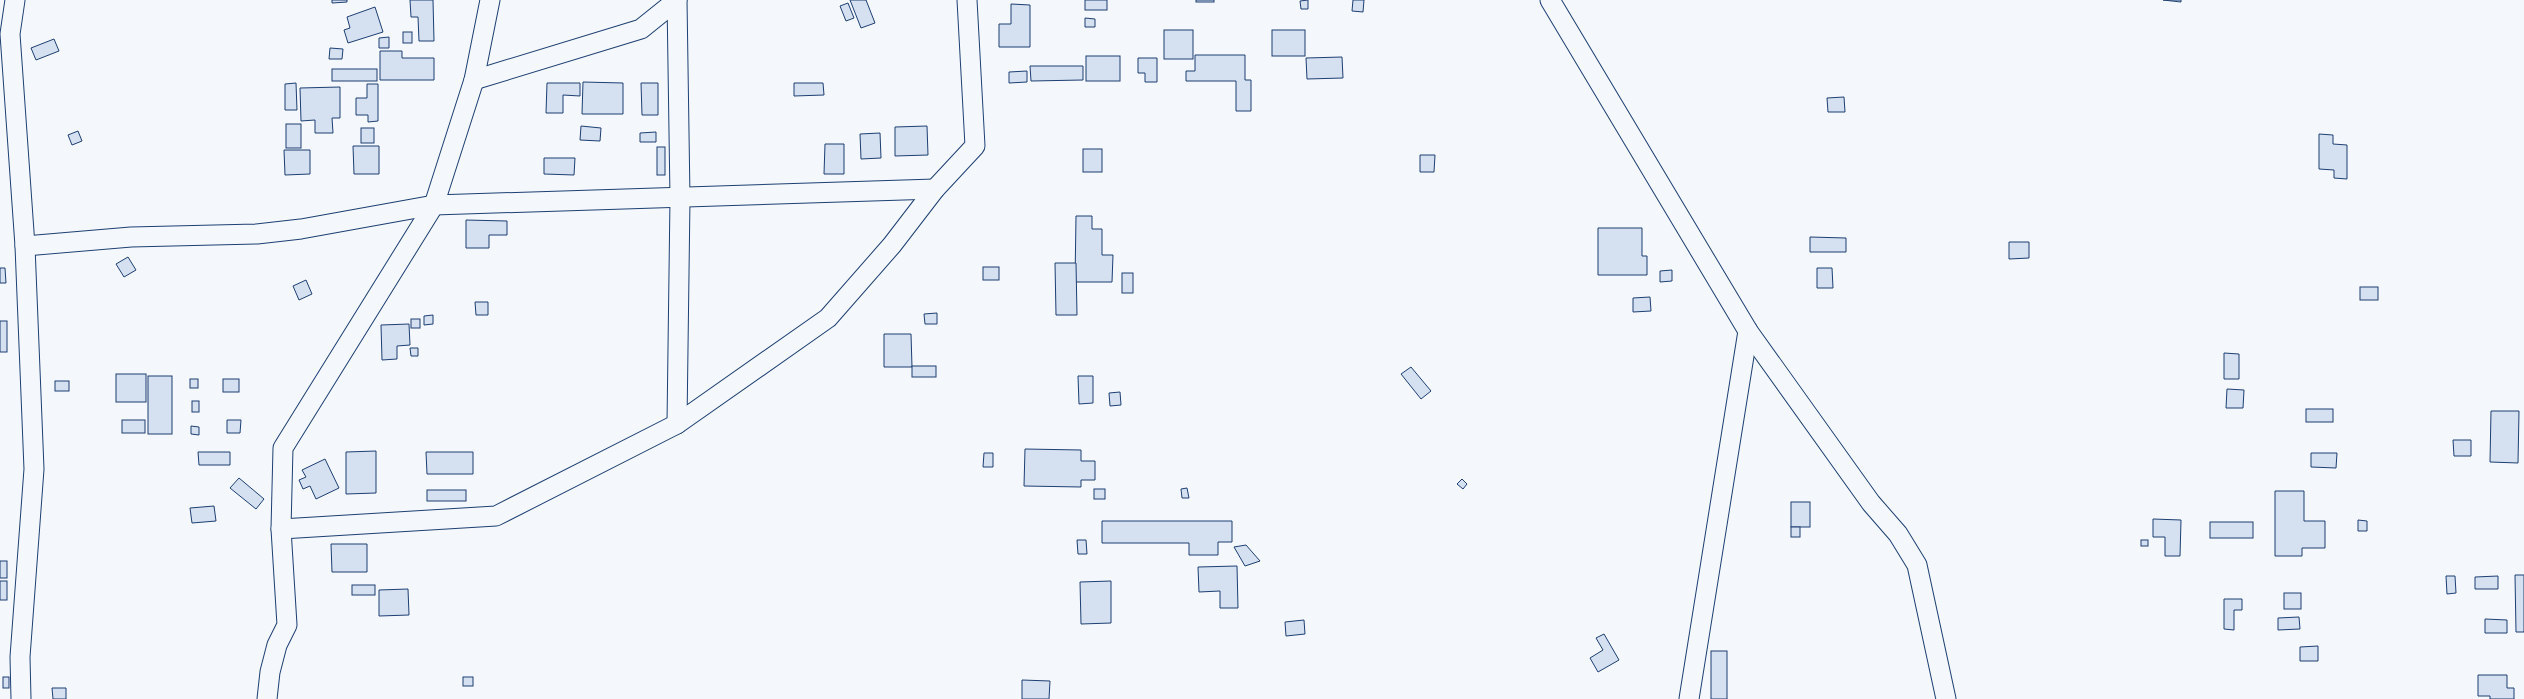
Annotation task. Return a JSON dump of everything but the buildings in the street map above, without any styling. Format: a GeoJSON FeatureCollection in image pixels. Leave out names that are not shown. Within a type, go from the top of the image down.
{"type":"FeatureCollection","features":[{"type":"Feature","properties":{"kind":"street"},"geometry":{"type":"LineString","coordinates":[[15,0],[10,34],[25,246],[34,470],[20,657],[21,699]]}},
{"type":"Feature","properties":{"kind":"street"},"geometry":{"type":"LineString","coordinates":[[267,699],[270,672],[277,645],[287,625],[280,528],[283,448],[434,205],[474,80],[490,0]]}},
{"type":"Feature","properties":{"kind":"street"},"geometry":{"type":"LineString","coordinates":[[474,80],[641,28],[677,0]]}},
{"type":"Feature","properties":{"kind":"street"},"geometry":{"type":"LineString","coordinates":[[677,0],[680,198],[678,424]]}},
{"type":"Feature","properties":{"kind":"street"},"geometry":{"type":"LineString","coordinates":[[280,528],[496,516],[678,424],[828,318],[892,245],[935,189],[975,146],[967,0]]}},
{"type":"Feature","properties":{"kind":"street"},"geometry":{"type":"LineString","coordinates":[[1550,0],[1748,330],[1871,504],[1898,534],[1917,565],[1946,699]]}},
{"type":"Feature","properties":{"kind":"street"},"geometry":{"type":"LineString","coordinates":[[25,246],[131,237],[257,234],[302,229],[434,205],[935,189]]}},
{"type":"Feature","properties":{"kind":"street"},"geometry":{"type":"LineString","coordinates":[[1689,699],[1748,330]]}}]}
